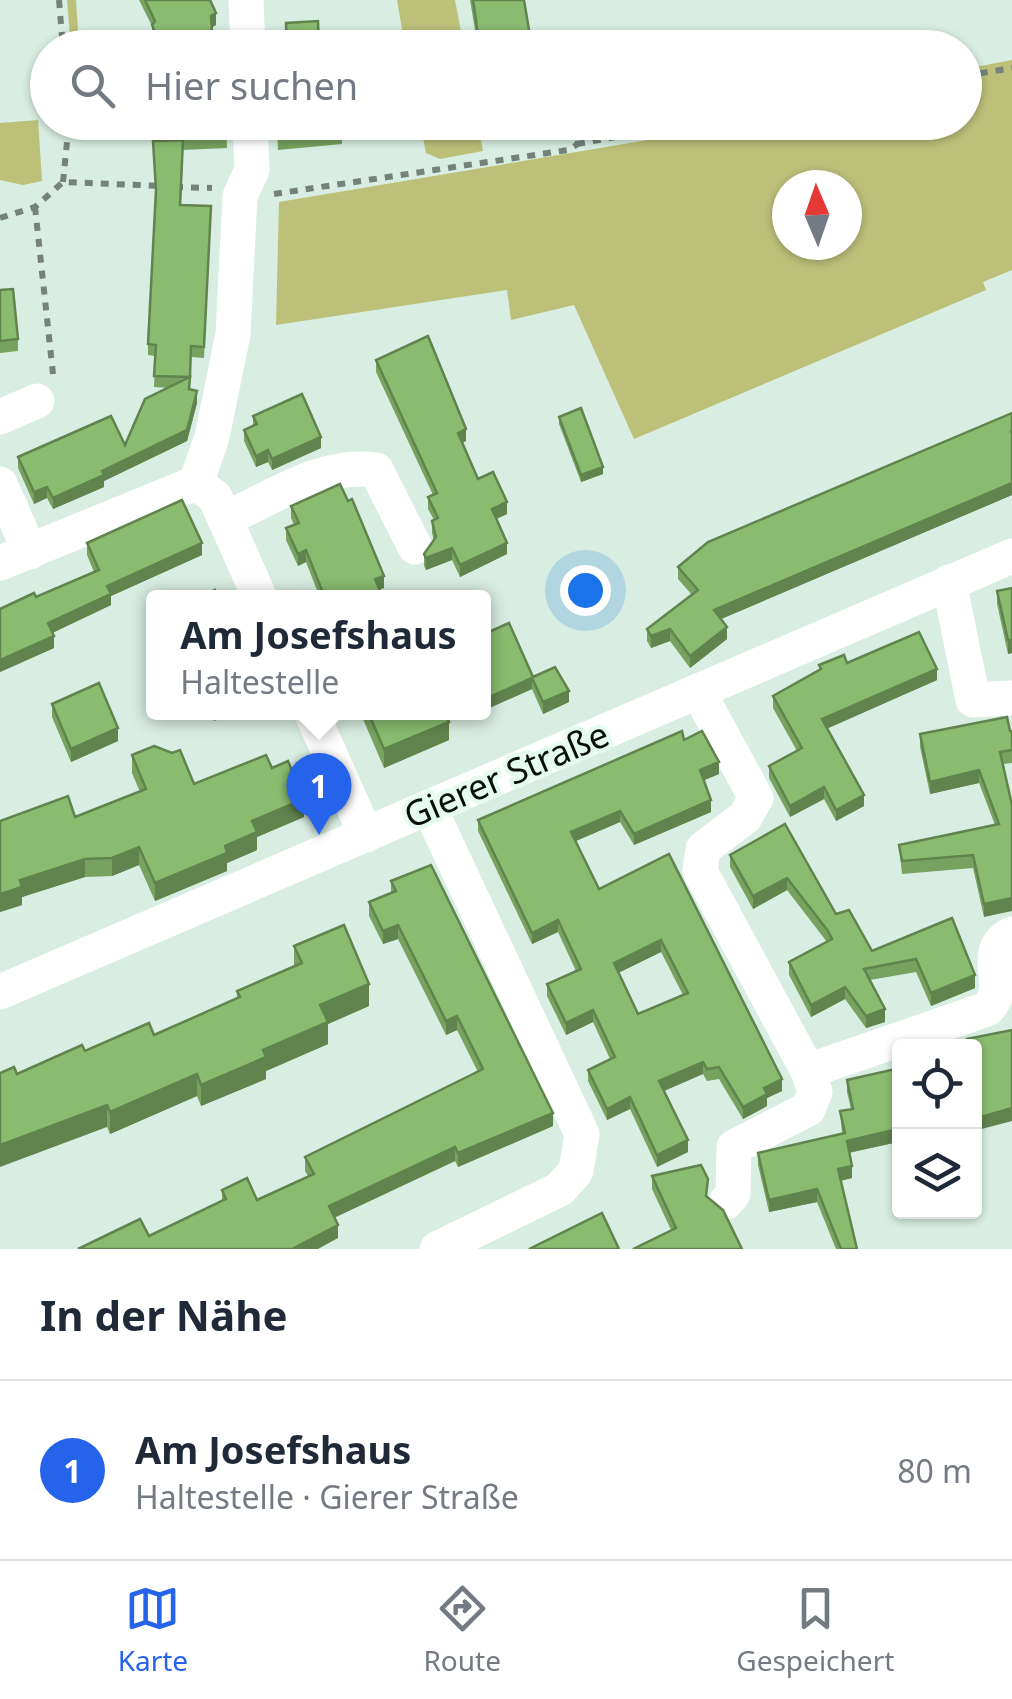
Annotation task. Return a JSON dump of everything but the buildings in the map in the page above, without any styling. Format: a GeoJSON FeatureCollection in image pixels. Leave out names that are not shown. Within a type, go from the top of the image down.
{"type":"FeatureCollection","features":[{"type":"Feature","properties":{"kind":"street"},"geometry":{"type":"LineString","coordinates":[[246,0],[247,30]]}},
{"type":"Feature","properties":{"kind":"street"},"geometry":{"type":"LineString","coordinates":[[0,484],[15,558],[196,483],[212,437],[233,334],[240,196],[252,170],[251,140]]}},
{"type":"Feature","properties":{"kind":"street"},"geometry":{"type":"LineString","coordinates":[[0,416],[37,401]]}},
{"type":"Feature","properties":{"kind":"street"},"geometry":{"type":"LineString","coordinates":[[226,520],[334,470],[356,467],[376,470],[416,547]]}},
{"type":"Feature","properties":{"kind":"street"},"geometry":{"type":"LineString","coordinates":[[196,483],[215,497],[257,590]]}},
{"type":"Feature","properties":{"kind":"street","name":"Gierer Straße"},"geometry":{"type":"LineString","coordinates":[[0,992],[1012,556]]}},
{"type":"Feature","properties":{"kind":"street"},"geometry":{"type":"LineString","coordinates":[[949,582],[973,700],[1012,698]]}},
{"type":"Feature","properties":{"kind":"street"},"geometry":{"type":"LineString","coordinates":[[698,691],[756,798],[744,817],[703,849],[700,870],[808,1071],[815,1092],[808,1109],[734,1147],[733,1194],[726,1202]]}},
{"type":"Feature","properties":{"kind":"street"},"geometry":{"type":"LineString","coordinates":[[315,720],[366,835]]}},
{"type":"Feature","properties":{"kind":"street"},"geometry":{"type":"LineString","coordinates":[[430,807],[582,1134],[576,1170],[560,1190],[438,1249]]}},
{"type":"Feature","properties":{"kind":"street"},"geometry":{"type":"LineString","coordinates":[[808,1071],[987,1009],[998,989],[994,953],[1001,940],[1012,934]]}},
{"type":"Feature","properties":{"kind":"path"},"geometry":{"type":"LineString","coordinates":[[59,0],[62,30]]}},
{"type":"Feature","properties":{"kind":"path"},"geometry":{"type":"LineString","coordinates":[[982,73],[1012,68]]}},
{"type":"Feature","properties":{"kind":"path"},"geometry":{"type":"LineString","coordinates":[[0,218],[35,208],[63,182],[67,140]]}},
{"type":"Feature","properties":{"kind":"path"},"geometry":{"type":"LineString","coordinates":[[578,140],[578,144]]}},
{"type":"Feature","properties":{"kind":"path"},"geometry":{"type":"LineString","coordinates":[[63,182],[213,188],[240,196],[374,182],[568,150],[600,140]]}},
{"type":"Feature","properties":{"kind":"path"},"geometry":{"type":"LineString","coordinates":[[35,208],[55,370],[37,401]]}},
{"type":"Feature","properties":{"kind":"green space"},"geometry":{"type":"Polygon","coordinates":[[[67,0],[76,0],[78,30],[70,30],[67,0]]]}},
{"type":"Feature","properties":{"kind":"green space"},"geometry":{"type":"Polygon","coordinates":[[[397,0],[455,0],[461,30],[402,30],[397,0]]]}},
{"type":"Feature","properties":{"kind":"green space"},"geometry":{"type":"Polygon","coordinates":[[[1012,60],[1012,270],[983,282],[986,290],[634,439],[574,305],[511,320],[507,290],[276,325],[279,202],[647,140],[982,140],[982,66],[1012,60]]]}},
{"type":"Feature","properties":{"kind":"green space"},"geometry":{"type":"Polygon","coordinates":[[[30,121],[30,140],[39,140],[42,181],[23,185],[0,180],[0,123],[30,121]]]}},
{"type":"Feature","properties":{"kind":"green space"},"geometry":{"type":"Polygon","coordinates":[[[423,140],[481,140],[483,151],[440,159],[426,153],[423,140]]]}},
{"type":"Feature","properties":{"kind":"place","name":"Am Josefshaus"},"geometry":{"type":"Point","coordinates":[319,835]}}]}
